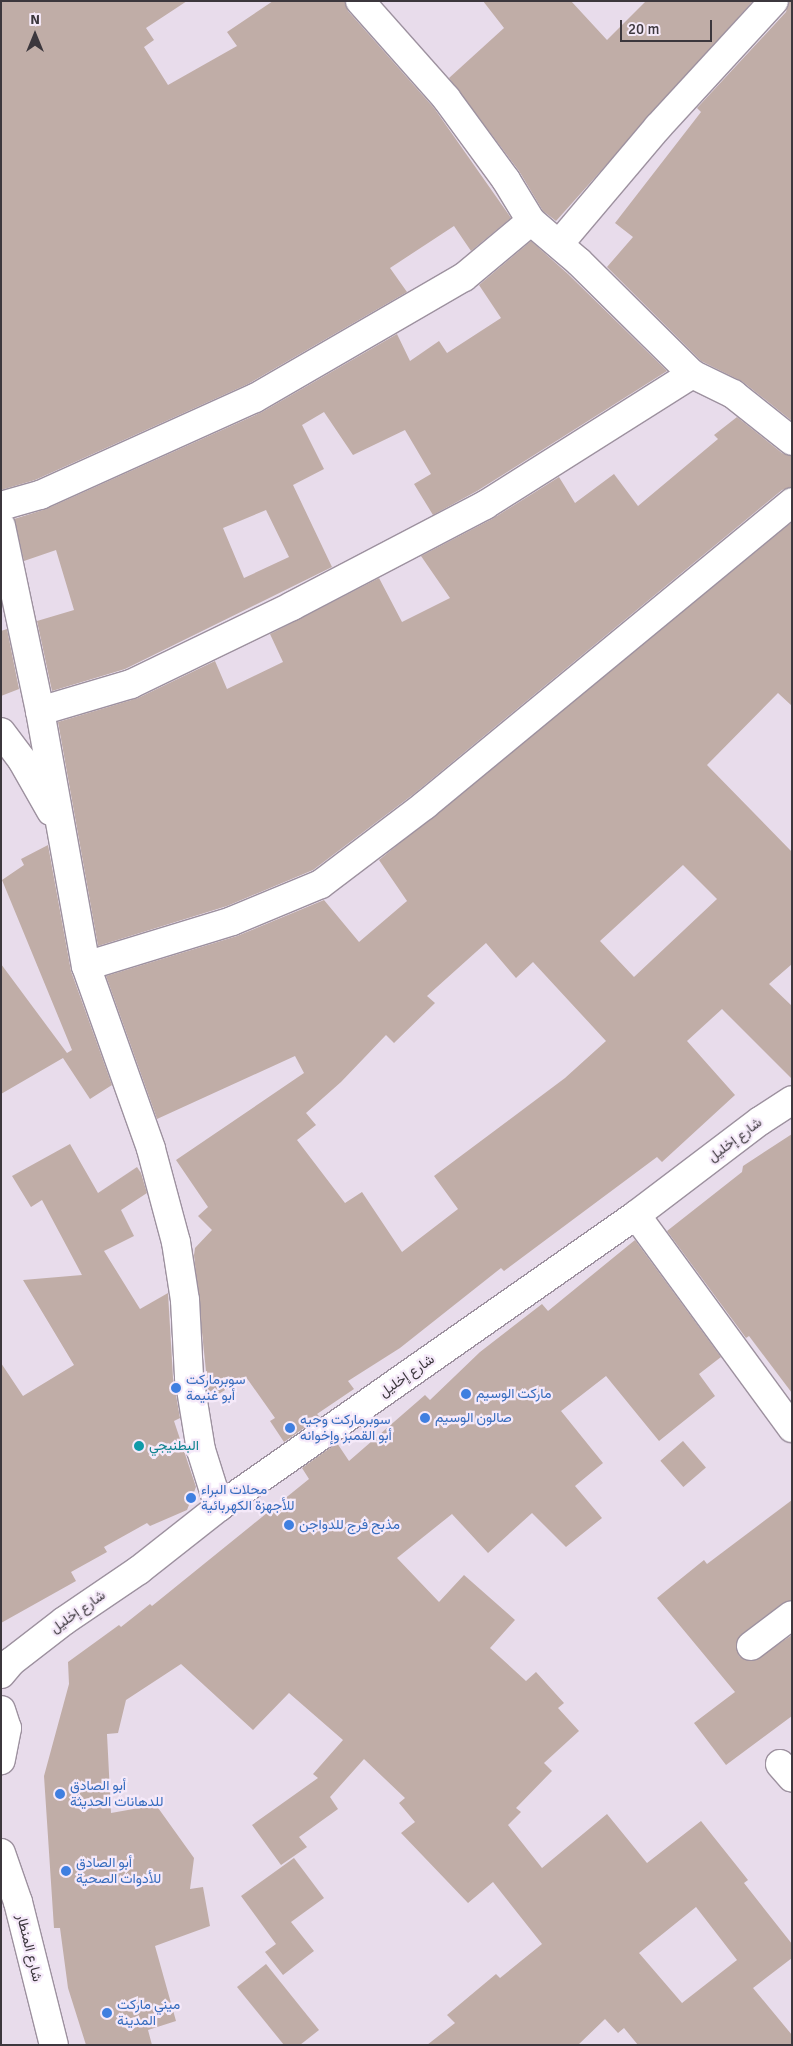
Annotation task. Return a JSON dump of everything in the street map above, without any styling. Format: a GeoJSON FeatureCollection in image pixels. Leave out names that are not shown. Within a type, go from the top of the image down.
{"type":"FeatureCollection","features":[{"type":"Feature","properties":{"kind":"street"},"geometry":{"type":"LineString","coordinates":[[360,1],[446,98],[506,180],[531,221],[559,244],[692,374],[732,394],[792,440]]}},
{"type":"Feature","properties":{"kind":"street"},"geometry":{"type":"LineString","coordinates":[[559,244],[658,127],[774,1]]}},
{"type":"Feature","properties":{"kind":"street"},"geometry":{"type":"LineString","coordinates":[[1,506],[40,495],[255,398],[464,277],[531,221]]}},
{"type":"Feature","properties":{"kind":"street"},"geometry":{"type":"LineString","coordinates":[[40,711],[131,684],[292,606],[485,505],[692,374]]}},
{"type":"Feature","properties":{"kind":"street"},"geometry":{"type":"LineString","coordinates":[[86,966],[232,921],[321,884],[425,805],[792,502]]}},
{"type":"Feature","properties":{"kind":"street"},"geometry":{"type":"LineString","coordinates":[[1,526],[40,711],[86,966],[151,1149],[176,1242],[185,1300],[189,1377],[201,1450],[219,1508]]}},
{"type":"Feature","properties":{"kind":"street"},"geometry":{"type":"LineString","coordinates":[[1,732],[22,760],[62,830]]}},
{"type":"Feature","properties":{"kind":"street","name":"شارع إخليل"},"geometry":{"type":"LineString","coordinates":[[1,1674],[11,1662],[64,1621],[139,1570],[219,1508],[636,1215],[760,1120],[792,1100]]}},
{"type":"Feature","properties":{"kind":"street"},"geometry":{"type":"LineString","coordinates":[[636,1215],[792,1428]]}},
{"type":"Feature","properties":{"kind":"street"},"geometry":{"type":"LineString","coordinates":[[751,1646],[792,1615]]}},
{"type":"Feature","properties":{"kind":"street"},"geometry":{"type":"LineString","coordinates":[[1,1710],[7,1728],[1,1760]]}},
{"type":"Feature","properties":{"kind":"street","name":"شارع المنطار"},"geometry":{"type":"LineString","coordinates":[[1,1853],[18,1902],[54,2045]]}},
{"type":"Feature","properties":{"kind":"building"},"geometry":{"type":"Polygon","coordinates":[[[1,1],[187,1],[146,28],[154,40],[144,47],[168,85],[237,46],[227,32],[273,1],[345,1],[348,11],[434,108],[511,218],[471,251],[454,226],[390,268],[407,292],[248,384],[35,480],[1,490],[1,1]]]}},
{"type":"Feature","properties":{"kind":"building"},"geometry":{"type":"Polygon","coordinates":[[[483,1],[571,1],[607,40],[646,1],[753,1],[556,221],[543,211],[519,171],[449,78],[504,28],[483,1]]]}},
{"type":"Feature","properties":{"kind":"building"},"geometry":{"type":"Polygon","coordinates":[[[789,1],[792,1],[792,421],[743,382],[701,361],[607,267],[633,237],[615,223],[701,112],[697,108],[786,12],[789,1]]]}},
{"type":"Feature","properties":{"kind":"building"},"geometry":{"type":"Polygon","coordinates":[[[531,241],[568,274],[667,371],[477,491],[433,515],[414,484],[431,474],[405,430],[353,455],[324,412],[302,425],[324,469],[293,485],[332,567],[125,669],[52,691],[37,621],[74,610],[56,550],[24,561],[14,519],[46,509],[262,412],[397,334],[410,361],[439,341],[447,353],[501,318],[479,285],[531,241]],[[266,510],[223,528],[244,578],[289,557],[266,510]]]}},
{"type":"Feature","properties":{"kind":"building"},"geometry":{"type":"Polygon","coordinates":[[[737,417],[782,453],[792,456],[792,487],[782,490],[415,793],[313,870],[227,906],[98,946],[58,722],[138,698],[215,661],[227,689],[283,662],[270,634],[379,578],[402,622],[450,598],[421,556],[492,519],[559,477],[575,503],[614,474],[638,506],[718,439],[714,435],[737,417]]]}},
{"type":"Feature","properties":{"kind":"building"},"geometry":{"type":"Polygon","coordinates":[[[792,522],[792,706],[778,693],[707,765],[792,852],[792,964],[769,984],[792,1006],[792,1079],[722,1009],[687,1041],[735,1095],[662,1162],[657,1157],[504,1271],[501,1268],[400,1348],[348,1381],[354,1389],[317,1414],[320,1417],[284,1442],[270,1421],[275,1418],[246,1377],[209,1400],[194,1255],[195,1248],[212,1230],[198,1216],[208,1207],[176,1160],[304,1073],[295,1056],[157,1119],[106,976],[237,936],[324,900],[359,942],[407,901],[379,860],[792,522]],[[683,865],[600,941],[634,977],[717,899],[683,865]],[[486,943],[427,996],[435,1003],[394,1043],[386,1035],[341,1082],[306,1113],[316,1125],[297,1140],[345,1203],[362,1192],[402,1252],[458,1209],[434,1176],[565,1078],[606,1041],[533,962],[516,978],[486,943]]]}},
{"type":"Feature","properties":{"kind":"building"},"geometry":{"type":"Polygon","coordinates":[[[7,629],[19,689],[1,696],[1,631],[7,629]]]}},
{"type":"Feature","properties":{"kind":"building"},"geometry":{"type":"Polygon","coordinates":[[[48,845],[71,971],[112,1085],[90,1099],[63,1058],[1,1094],[1,964],[67,1053],[72,1050],[2,880],[24,865],[21,859],[48,845]]]}},
{"type":"Feature","properties":{"kind":"building"},"geometry":{"type":"Polygon","coordinates":[[[792,1134],[792,1393],[749,1336],[746,1338],[667,1231],[742,1172],[743,1166],[792,1134]]]}},
{"type":"Feature","properties":{"kind":"building"},"geometry":{"type":"Polygon","coordinates":[[[70,1144],[98,1193],[137,1167],[141,1173],[147,1193],[121,1210],[134,1236],[104,1251],[140,1309],[168,1293],[173,1378],[180,1418],[174,1421],[196,1487],[187,1510],[150,1526],[147,1523],[104,1547],[107,1552],[71,1572],[76,1581],[1,1623],[1,1363],[23,1396],[74,1365],[23,1280],[82,1275],[42,1200],[31,1207],[12,1176],[70,1144]]]}},
{"type":"Feature","properties":{"kind":"building"},"geometry":{"type":"Polygon","coordinates":[[[635,1240],[721,1357],[699,1374],[715,1396],[659,1441],[606,1376],[561,1411],[603,1463],[575,1486],[602,1518],[566,1547],[532,1513],[488,1553],[452,1514],[397,1558],[439,1602],[464,1575],[515,1620],[490,1648],[526,1681],[536,1672],[564,1703],[558,1708],[579,1731],[544,1763],[552,1771],[516,1808],[521,1812],[508,1825],[542,1868],[607,1814],[647,1863],[701,1821],[748,1880],[744,1883],[792,1944],[792,1958],[753,1988],[792,2035],[792,2045],[638,2045],[624,2028],[618,2033],[605,2019],[578,2045],[427,2045],[455,2023],[447,2015],[496,1974],[500,1978],[542,1944],[493,1882],[468,1903],[401,1833],[415,1822],[399,1803],[405,1798],[364,1759],[330,1797],[338,1809],[299,1837],[307,1847],[281,1865],[252,1825],[318,1778],[313,1774],[343,1740],[289,1693],[253,1730],[181,1664],[126,1700],[118,1733],[107,1734],[111,1813],[156,1805],[194,1858],[190,1889],[203,1887],[210,1926],[155,1946],[176,2021],[148,2030],[152,2045],[86,2045],[68,1988],[60,1928],[54,1928],[44,1776],[69,1684],[68,1662],[119,1625],[121,1627],[150,1604],[152,1606],[309,1479],[302,1468],[337,1443],[349,1461],[425,1395],[430,1400],[480,1352],[542,1304],[548,1311],[635,1240]],[[696,1907],[639,1953],[682,2003],[737,1960],[696,1907]]]}},
{"type":"Feature","properties":{"kind":"building"},"geometry":{"type":"Polygon","coordinates":[[[683,1441],[706,1467],[683,1487],[660,1461],[683,1441]]]}},
{"type":"Feature","properties":{"kind":"building"},"geometry":{"type":"Polygon","coordinates":[[[792,1500],[792,1600],[783,1603],[742,1634],[736,1647],[739,1656],[753,1661],[792,1635],[792,1716],[726,1765],[694,1723],[735,1692],[657,1598],[704,1560],[707,1564],[792,1500]]]}},
{"type":"Feature","properties":{"kind":"building"},"geometry":{"type":"Polygon","coordinates":[[[294,1858],[324,1898],[291,1922],[314,1951],[283,1975],[265,1952],[276,1944],[241,1896],[294,1858]]]}},
{"type":"Feature","properties":{"kind":"building"},"geometry":{"type":"Polygon","coordinates":[[[266,1964],[319,2030],[300,2045],[284,2045],[237,1987],[266,1964]]]}},
{"type":"Feature","properties":{"kind":"place","name":"سوبرماركت أبو غنيمة"},"geometry":{"type":"Point","coordinates":[176,1388]}},
{"type":"Feature","properties":{"kind":"place","name":"ماركت الوسيم"},"geometry":{"type":"Point","coordinates":[466,1394]}},
{"type":"Feature","properties":{"kind":"place","name":"صالون الوسيم"},"geometry":{"type":"Point","coordinates":[425,1418]}},
{"type":"Feature","properties":{"kind":"place","name":"سوبرماركت وجيه أبو القمبز وإخوانه"},"geometry":{"type":"Point","coordinates":[290,1428]}},
{"type":"Feature","properties":{"kind":"place","name":"البطنيجي"},"geometry":{"type":"Point","coordinates":[139,1446]}},
{"type":"Feature","properties":{"kind":"place","name":"محلات البراء للأجهزة الكهربائية"},"geometry":{"type":"Point","coordinates":[191,1498]}},
{"type":"Feature","properties":{"kind":"place","name":"مذبح فرج للدواجن"},"geometry":{"type":"Point","coordinates":[289,1525]}},
{"type":"Feature","properties":{"kind":"place","name":"أبو الصادق للدهانات الحديثة"},"geometry":{"type":"Point","coordinates":[60,1794]}},
{"type":"Feature","properties":{"kind":"place","name":"أبو الصادق للأدوات الصحية"},"geometry":{"type":"Point","coordinates":[66,1871]}},
{"type":"Feature","properties":{"kind":"place","name":"ميني ماركت المدينة"},"geometry":{"type":"Point","coordinates":[107,2013]}}]}
